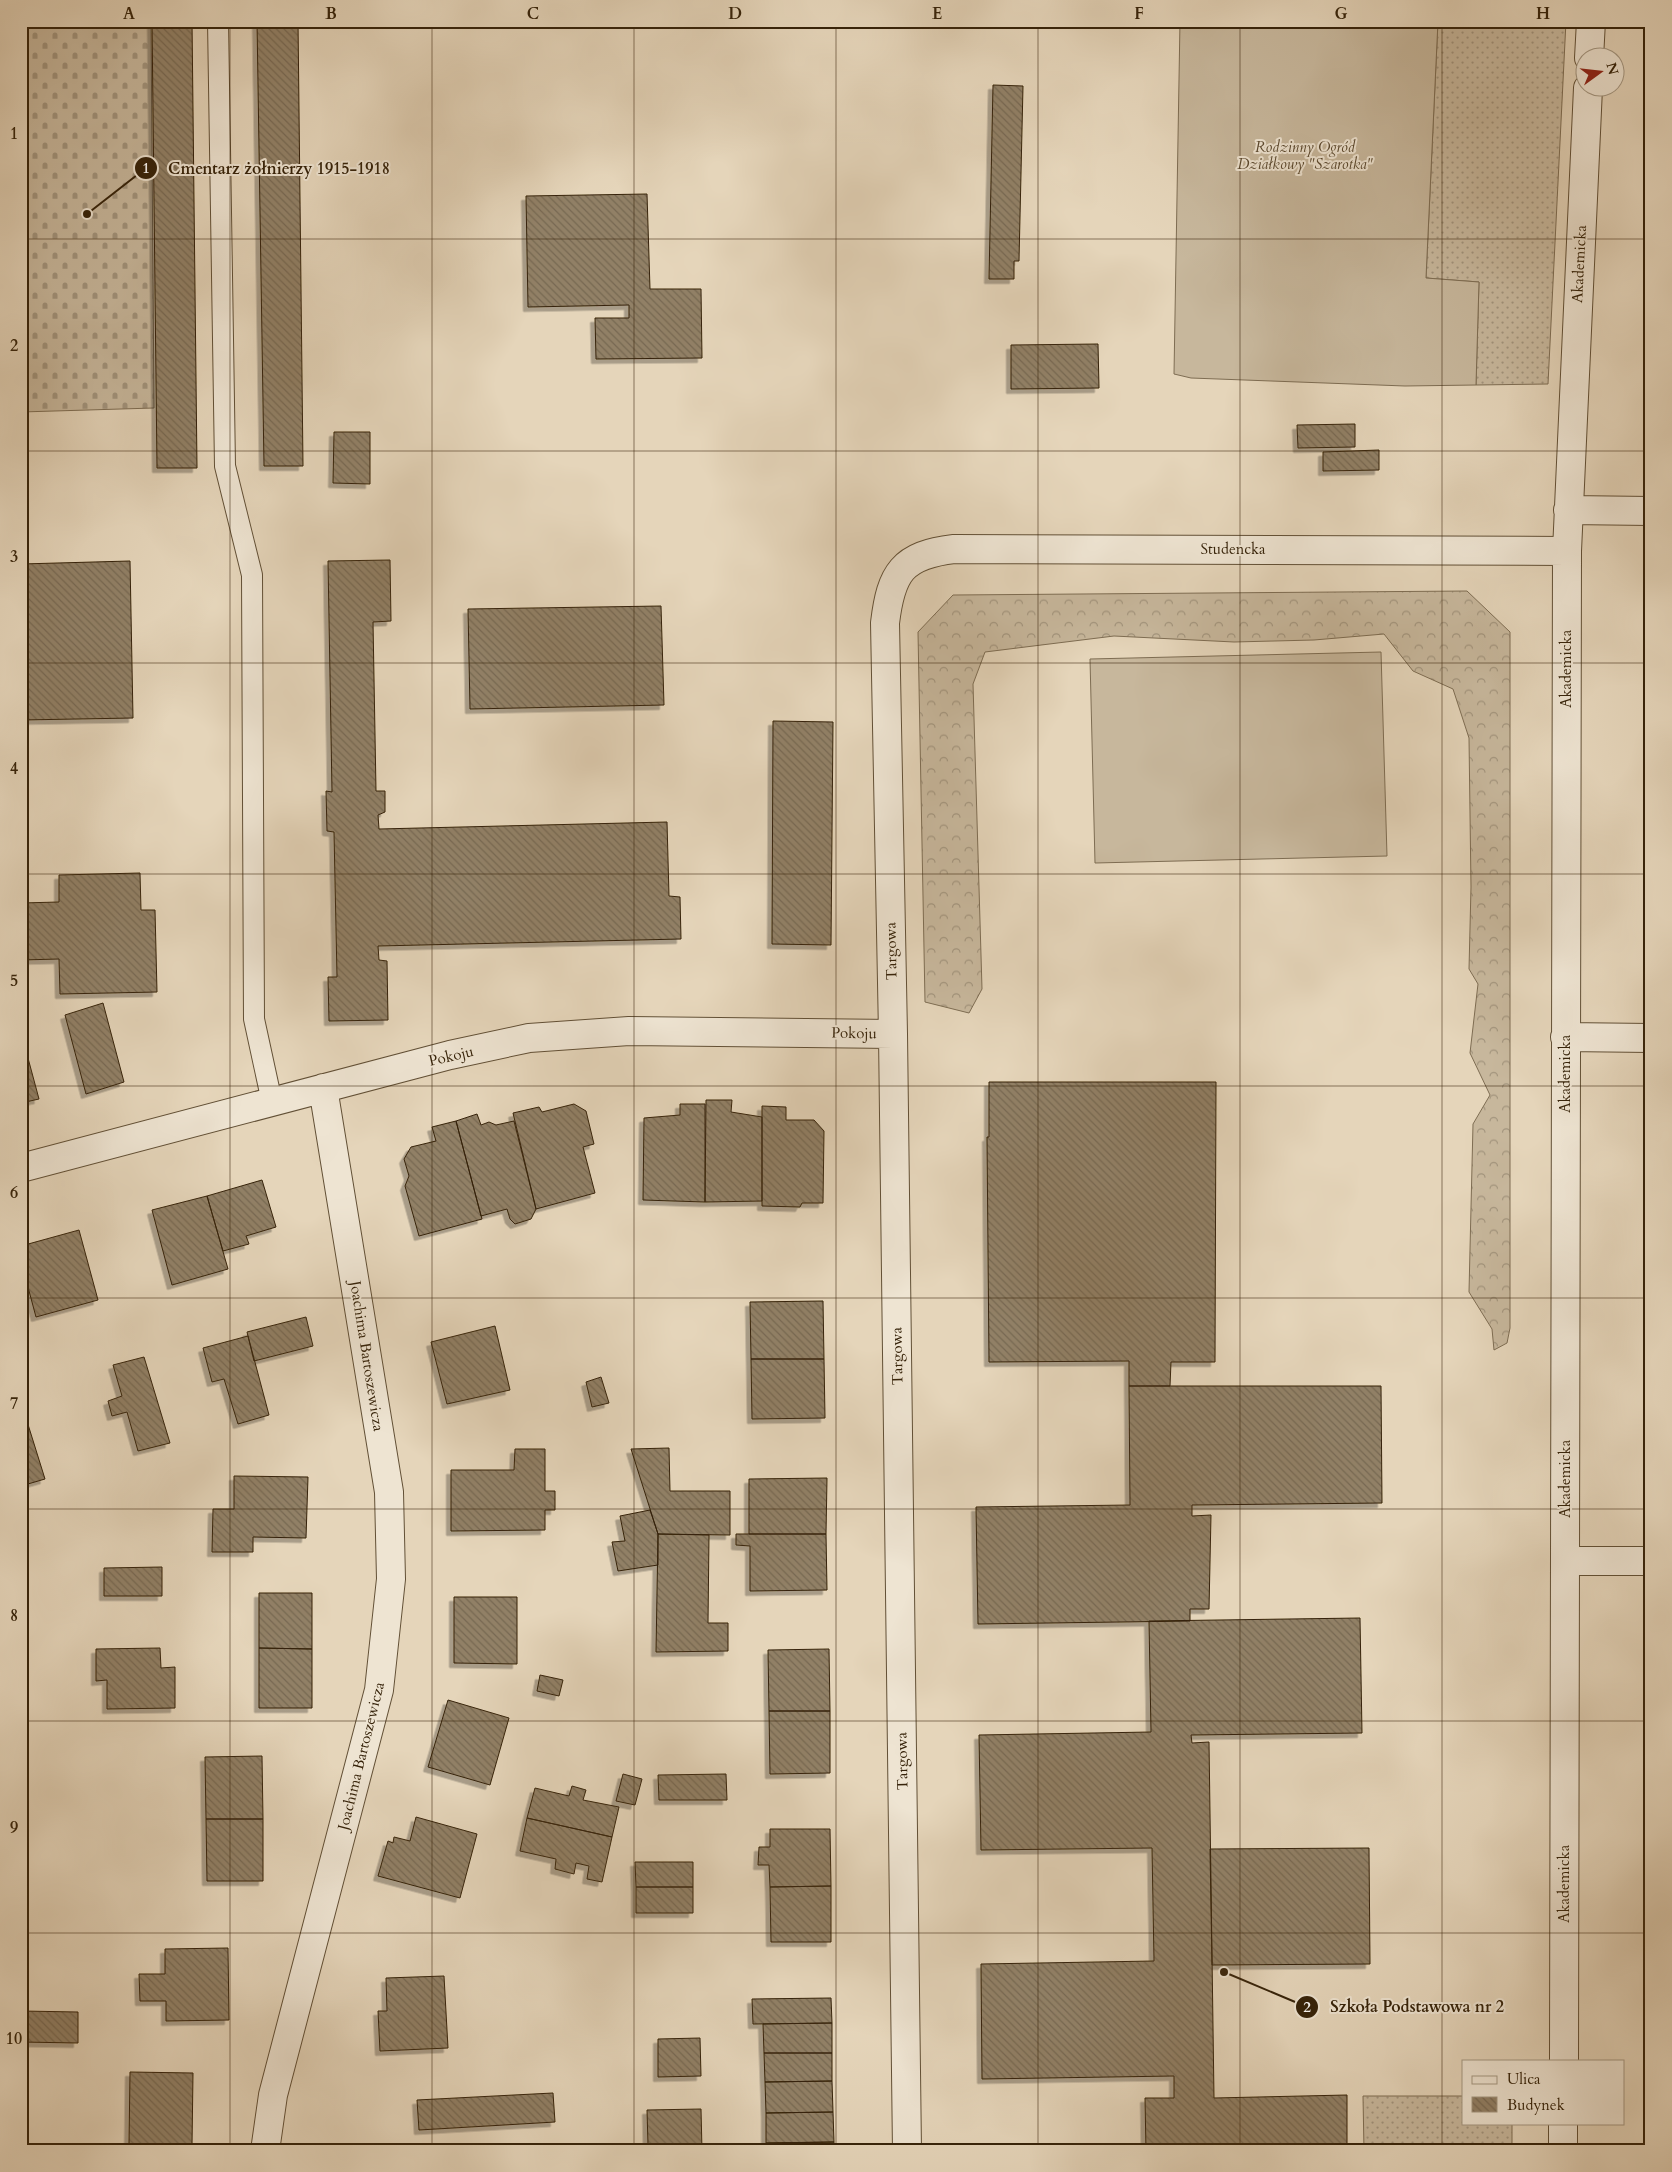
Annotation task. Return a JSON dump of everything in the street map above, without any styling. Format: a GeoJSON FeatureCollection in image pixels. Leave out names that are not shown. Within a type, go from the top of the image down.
{"type":"FeatureCollection","features":[{"type":"Feature","properties":{"kind":"street"},"geometry":{"type":"LineString","coordinates":[[1590,48],[1591,21]]}},
{"type":"Feature","properties":{"kind":"street","name":"Akademicka"},"geometry":{"type":"LineString","coordinates":[[1564,2060],[1567,550],[1588,98]]}},
{"type":"Feature","properties":{"kind":"street"},"geometry":{"type":"LineString","coordinates":[[1568,510],[1651,511]]}},
{"type":"Feature","properties":{"kind":"street","name":"Studencka"},"geometry":{"type":"LineString","coordinates":[[904,567],[918,557],[933,552],[954,549],[1567,550]]}},
{"type":"Feature","properties":{"kind":"street","name":"Targowa"},"geometry":{"type":"LineString","coordinates":[[904,567],[894,581],[888,597],[885,623],[893,1034],[907,2151]]}},
{"type":"Feature","properties":{"kind":"street","name":"Pokoju"},"geometry":{"type":"LineString","coordinates":[[21,1168],[450,1055],[529,1038],[629,1031],[893,1034]]}},
{"type":"Feature","properties":{"kind":"street"},"geometry":{"type":"LineString","coordinates":[[1565,1037],[1651,1038]]}},
{"type":"Feature","properties":{"kind":"street","name":"Joachima Bartoszewicza"},"geometry":{"type":"LineString","coordinates":[[265,2151],[273,2095],[380,1690],[391,1579],[389,1492],[323,1088]]}},
{"type":"Feature","properties":{"kind":"street"},"geometry":{"type":"LineString","coordinates":[[1565,1561],[1651,1561]]}},
{"type":"Feature","properties":{"kind":"street"},"geometry":{"type":"LineString","coordinates":[[1563,2124],[1563,2151]]}},
{"type":"Feature","properties":{"kind":"lane"},"geometry":{"type":"LineString","coordinates":[[218,21],[225,466],[252,576],[254,1019],[272,1102]]}},
{"type":"Feature","properties":{"kind":"green space"},"geometry":{"type":"Polygon","coordinates":[[[21,21],[151,21],[154,408],[21,412],[21,21]]]}},
{"type":"Feature","properties":{"kind":"green space","name":"Rodzinny Ogród Działkowy \"Szarotka\""},"geometry":{"type":"Polygon","coordinates":[[[1180,21],[1438,21],[1426,278],[1479,282],[1476,385],[1405,386],[1191,378],[1174,374],[1180,21]]]}},
{"type":"Feature","properties":{"kind":"green space"},"geometry":{"type":"Polygon","coordinates":[[[1438,21],[1566,21],[1548,384],[1476,385],[1479,282],[1426,278],[1438,21]]]}},
{"type":"Feature","properties":{"kind":"green space"},"geometry":{"type":"Polygon","coordinates":[[[1467,591],[1510,632],[1510,1328],[1507,1343],[1494,1350],[1492,1329],[1469,1292],[1473,1124],[1490,1095],[1470,1053],[1478,984],[1469,969],[1471,887],[1469,738],[1453,689],[1413,671],[1384,634],[1314,640],[1234,642],[1114,636],[985,652],[973,684],[982,989],[969,1013],[925,1002],[918,632],[953,595],[1467,591]]]}},
{"type":"Feature","properties":{"kind":"green space"},"geometry":{"type":"Polygon","coordinates":[[[1381,652],[1387,856],[1095,863],[1090,659],[1381,652]]]}},
{"type":"Feature","properties":{"kind":"green space"},"geometry":{"type":"Polygon","coordinates":[[[1363,2096],[1462,2096],[1462,2124],[1512,2124],[1512,2151],[1364,2151],[1363,2096]]]}},
{"type":"Feature","properties":{"kind":"building"},"geometry":{"type":"Polygon","coordinates":[[[152,21],[192,21],[197,468],[157,468],[152,21]]]}},
{"type":"Feature","properties":{"kind":"building"},"geometry":{"type":"Polygon","coordinates":[[[257,21],[298,21],[303,466],[264,466],[257,21]]]}},
{"type":"Feature","properties":{"kind":"building"},"geometry":{"type":"Polygon","coordinates":[[[993,85],[1023,86],[1019,261],[1014,261],[1014,279],[989,279],[993,85]]]}},
{"type":"Feature","properties":{"kind":"building"},"geometry":{"type":"Polygon","coordinates":[[[647,194],[650,289],[701,289],[702,358],[596,359],[595,318],[629,318],[629,305],[528,307],[526,196],[647,194]]]}},
{"type":"Feature","properties":{"kind":"building"},"geometry":{"type":"Polygon","coordinates":[[[1098,344],[1099,388],[1011,389],[1011,345],[1098,344]]]}},
{"type":"Feature","properties":{"kind":"building"},"geometry":{"type":"Polygon","coordinates":[[[1355,424],[1355,447],[1298,448],[1297,425],[1355,424]]]}},
{"type":"Feature","properties":{"kind":"building"},"geometry":{"type":"Polygon","coordinates":[[[334,432],[370,432],[370,484],[333,483],[334,432]]]}},
{"type":"Feature","properties":{"kind":"building"},"geometry":{"type":"Polygon","coordinates":[[[1379,450],[1379,470],[1323,471],[1323,452],[1379,450]]]}},
{"type":"Feature","properties":{"kind":"building"},"geometry":{"type":"Polygon","coordinates":[[[390,560],[391,621],[373,622],[376,791],[385,791],[385,812],[378,815],[379,829],[667,822],[669,896],[680,897],[681,939],[378,946],[379,960],[387,961],[388,1020],[329,1021],[328,977],[337,977],[334,832],[327,831],[326,791],[332,792],[328,561],[390,560]]]}},
{"type":"Feature","properties":{"kind":"building"},"geometry":{"type":"Polygon","coordinates":[[[130,561],[133,718],[21,720],[21,564],[130,561]]]}},
{"type":"Feature","properties":{"kind":"building"},"geometry":{"type":"Polygon","coordinates":[[[661,606],[664,705],[470,709],[468,609],[661,606]]]}},
{"type":"Feature","properties":{"kind":"building"},"geometry":{"type":"Polygon","coordinates":[[[773,721],[833,722],[831,945],[772,944],[773,721]]]}},
{"type":"Feature","properties":{"kind":"building"},"geometry":{"type":"Polygon","coordinates":[[[140,873],[141,910],[155,910],[157,992],[60,994],[59,959],[21,960],[21,903],[59,902],[59,875],[140,873]]]}},
{"type":"Feature","properties":{"kind":"building"},"geometry":{"type":"Polygon","coordinates":[[[103,1003],[124,1082],[86,1094],[65,1015],[103,1003]]]}},
{"type":"Feature","properties":{"kind":"building"},"geometry":{"type":"Polygon","coordinates":[[[21,1032],[39,1099],[21,1103],[21,1032]]]}},
{"type":"Feature","properties":{"kind":"building"},"geometry":{"type":"Polygon","coordinates":[[[989,1082],[1216,1082],[1215,1362],[1171,1362],[1170,1386],[1129,1386],[1129,1361],[989,1362],[987,1137],[989,1137],[989,1082]]]}},
{"type":"Feature","properties":{"kind":"building"},"geometry":{"type":"Polygon","coordinates":[[[706,1100],[732,1100],[731,1112],[762,1117],[762,1201],[705,1202],[706,1100]]]}},
{"type":"Feature","properties":{"kind":"building"},"geometry":{"type":"Polygon","coordinates":[[[574,1104],[586,1111],[594,1144],[583,1147],[595,1193],[536,1209],[513,1113],[539,1107],[542,1112],[574,1104]]]}},
{"type":"Feature","properties":{"kind":"building"},"geometry":{"type":"Polygon","coordinates":[[[680,1104],[705,1104],[705,1202],[643,1200],[644,1118],[680,1115],[680,1104]]]}},
{"type":"Feature","properties":{"kind":"building"},"geometry":{"type":"Polygon","coordinates":[[[762,1106],[786,1107],[786,1120],[814,1120],[824,1131],[823,1203],[802,1203],[800,1207],[762,1206],[762,1106]]]}},
{"type":"Feature","properties":{"kind":"building"},"geometry":{"type":"Polygon","coordinates":[[[477,1114],[481,1125],[489,1122],[496,1125],[514,1121],[536,1209],[531,1219],[515,1224],[510,1219],[507,1209],[481,1216],[456,1121],[477,1114]]]}},
{"type":"Feature","properties":{"kind":"building"},"geometry":{"type":"Polygon","coordinates":[[[456,1121],[482,1219],[419,1236],[405,1186],[409,1176],[404,1159],[411,1147],[436,1141],[432,1127],[456,1121]]]}},
{"type":"Feature","properties":{"kind":"building"},"geometry":{"type":"Polygon","coordinates":[[[262,1180],[276,1227],[246,1236],[249,1244],[223,1251],[207,1196],[262,1180]]]}},
{"type":"Feature","properties":{"kind":"building"},"geometry":{"type":"Polygon","coordinates":[[[207,1196],[228,1269],[172,1285],[152,1210],[207,1196]]]}},
{"type":"Feature","properties":{"kind":"building"},"geometry":{"type":"Polygon","coordinates":[[[79,1230],[98,1300],[36,1317],[21,1261],[21,1246],[79,1230]]]}},
{"type":"Feature","properties":{"kind":"building"},"geometry":{"type":"Polygon","coordinates":[[[823,1301],[824,1359],[751,1359],[750,1302],[823,1301]]]}},
{"type":"Feature","properties":{"kind":"building"},"geometry":{"type":"Polygon","coordinates":[[[306,1317],[313,1346],[254,1361],[247,1332],[306,1317]]]}},
{"type":"Feature","properties":{"kind":"building"},"geometry":{"type":"Polygon","coordinates":[[[495,1326],[510,1390],[447,1404],[431,1342],[495,1326]]]}},
{"type":"Feature","properties":{"kind":"building"},"geometry":{"type":"Polygon","coordinates":[[[248,1336],[269,1415],[238,1424],[224,1379],[212,1382],[203,1348],[248,1336]]]}},
{"type":"Feature","properties":{"kind":"building"},"geometry":{"type":"Polygon","coordinates":[[[144,1357],[170,1443],[138,1451],[127,1412],[112,1416],[108,1401],[122,1396],[113,1365],[144,1357]]]}},
{"type":"Feature","properties":{"kind":"building"},"geometry":{"type":"Polygon","coordinates":[[[751,1359],[824,1359],[825,1418],[752,1419],[751,1359]]]}},
{"type":"Feature","properties":{"kind":"building"},"geometry":{"type":"Polygon","coordinates":[[[601,1377],[609,1403],[592,1407],[586,1382],[601,1377]]]}},
{"type":"Feature","properties":{"kind":"building"},"geometry":{"type":"Polygon","coordinates":[[[1129,1386],[1381,1386],[1382,1503],[1192,1505],[1192,1516],[1211,1515],[1209,1609],[1190,1609],[1190,1621],[978,1624],[976,1507],[1130,1505],[1129,1386]]]}},
{"type":"Feature","properties":{"kind":"building"},"geometry":{"type":"Polygon","coordinates":[[[21,1402],[45,1479],[21,1486],[21,1402]]]}},
{"type":"Feature","properties":{"kind":"building"},"geometry":{"type":"Polygon","coordinates":[[[669,1448],[670,1491],[730,1491],[730,1535],[658,1534],[631,1449],[669,1448]]]}},
{"type":"Feature","properties":{"kind":"building"},"geometry":{"type":"Polygon","coordinates":[[[515,1449],[545,1449],[545,1491],[555,1491],[555,1510],[545,1510],[545,1530],[451,1531],[451,1470],[514,1470],[515,1449]]]}},
{"type":"Feature","properties":{"kind":"building"},"geometry":{"type":"Polygon","coordinates":[[[234,1476],[308,1477],[306,1538],[253,1537],[253,1552],[212,1552],[213,1509],[234,1509],[234,1476]]]}},
{"type":"Feature","properties":{"kind":"building"},"geometry":{"type":"Polygon","coordinates":[[[827,1478],[826,1534],[749,1534],[749,1479],[827,1478]]]}},
{"type":"Feature","properties":{"kind":"building"},"geometry":{"type":"Polygon","coordinates":[[[650,1510],[658,1534],[658,1565],[618,1571],[612,1542],[625,1541],[620,1516],[650,1510]]]}},
{"type":"Feature","properties":{"kind":"building"},"geometry":{"type":"Polygon","coordinates":[[[658,1534],[709,1535],[708,1623],[728,1623],[728,1651],[656,1652],[658,1534]]]}},
{"type":"Feature","properties":{"kind":"building"},"geometry":{"type":"Polygon","coordinates":[[[736,1534],[826,1534],[827,1590],[750,1591],[750,1546],[736,1545],[736,1534]]]}},
{"type":"Feature","properties":{"kind":"building"},"geometry":{"type":"Polygon","coordinates":[[[162,1567],[162,1596],[104,1596],[104,1568],[162,1567]]]}},
{"type":"Feature","properties":{"kind":"building"},"geometry":{"type":"Polygon","coordinates":[[[259,1593],[312,1593],[312,1649],[259,1648],[259,1593]]]}},
{"type":"Feature","properties":{"kind":"building"},"geometry":{"type":"Polygon","coordinates":[[[454,1597],[517,1597],[517,1664],[454,1663],[454,1597]]]}},
{"type":"Feature","properties":{"kind":"building"},"geometry":{"type":"Polygon","coordinates":[[[1360,1618],[1362,1733],[1191,1735],[1192,1743],[1209,1742],[1214,2098],[1347,2095],[1347,2151],[1146,2151],[1145,2098],[1174,2098],[1174,2076],[982,2079],[981,1964],[1154,1961],[1152,1848],[981,1850],[979,1735],[1151,1732],[1149,1621],[1360,1618]]]}},
{"type":"Feature","properties":{"kind":"building"},"geometry":{"type":"Polygon","coordinates":[[[160,1648],[161,1668],[175,1667],[175,1708],[107,1709],[107,1680],[96,1681],[96,1649],[160,1648]]]}},
{"type":"Feature","properties":{"kind":"building"},"geometry":{"type":"Polygon","coordinates":[[[259,1648],[312,1649],[312,1708],[259,1708],[259,1648]]]}},
{"type":"Feature","properties":{"kind":"building"},"geometry":{"type":"Polygon","coordinates":[[[829,1649],[830,1711],[769,1711],[768,1650],[829,1649]]]}},
{"type":"Feature","properties":{"kind":"building"},"geometry":{"type":"Polygon","coordinates":[[[540,1675],[563,1680],[559,1696],[537,1691],[540,1675]]]}},
{"type":"Feature","properties":{"kind":"building"},"geometry":{"type":"Polygon","coordinates":[[[448,1700],[509,1718],[490,1785],[428,1767],[448,1700]]]}},
{"type":"Feature","properties":{"kind":"building"},"geometry":{"type":"Polygon","coordinates":[[[769,1711],[830,1711],[830,1773],[770,1774],[769,1711]]]}},
{"type":"Feature","properties":{"kind":"building"},"geometry":{"type":"Polygon","coordinates":[[[262,1756],[263,1819],[206,1819],[205,1757],[262,1756]]]}},
{"type":"Feature","properties":{"kind":"building"},"geometry":{"type":"Polygon","coordinates":[[[623,1774],[642,1779],[635,1805],[616,1801],[623,1774]]]}},
{"type":"Feature","properties":{"kind":"building"},"geometry":{"type":"Polygon","coordinates":[[[726,1774],[727,1800],[659,1800],[658,1775],[726,1774]]]}},
{"type":"Feature","properties":{"kind":"building"},"geometry":{"type":"Polygon","coordinates":[[[572,1786],[586,1790],[583,1800],[619,1807],[612,1837],[527,1818],[535,1788],[569,1796],[572,1786]]]}},
{"type":"Feature","properties":{"kind":"building"},"geometry":{"type":"Polygon","coordinates":[[[416,1817],[477,1834],[460,1898],[378,1876],[388,1841],[393,1843],[394,1837],[410,1841],[416,1817]]]}},
{"type":"Feature","properties":{"kind":"building"},"geometry":{"type":"Polygon","coordinates":[[[527,1818],[612,1837],[602,1882],[587,1879],[589,1866],[576,1863],[574,1874],[555,1869],[556,1859],[520,1851],[527,1818]]]}},
{"type":"Feature","properties":{"kind":"building"},"geometry":{"type":"Polygon","coordinates":[[[206,1819],[263,1819],[263,1881],[207,1881],[206,1819]]]}},
{"type":"Feature","properties":{"kind":"building"},"geometry":{"type":"Polygon","coordinates":[[[770,1829],[830,1829],[831,1886],[770,1887],[769,1865],[758,1865],[759,1847],[770,1847],[770,1829]]]}},
{"type":"Feature","properties":{"kind":"building"},"geometry":{"type":"Polygon","coordinates":[[[1369,1848],[1370,1964],[1212,1965],[1210,1849],[1369,1848]]]}},
{"type":"Feature","properties":{"kind":"building"},"geometry":{"type":"Polygon","coordinates":[[[635,1862],[693,1862],[693,1887],[636,1887],[635,1862]]]}},
{"type":"Feature","properties":{"kind":"building"},"geometry":{"type":"Polygon","coordinates":[[[831,1886],[831,1942],[771,1942],[770,1887],[831,1886]]]}},
{"type":"Feature","properties":{"kind":"building"},"geometry":{"type":"Polygon","coordinates":[[[636,1887],[693,1887],[693,1913],[636,1913],[636,1887]]]}},
{"type":"Feature","properties":{"kind":"building"},"geometry":{"type":"Polygon","coordinates":[[[228,1948],[229,2020],[166,2021],[166,2001],[140,2001],[139,1974],[165,1974],[165,1949],[228,1948]]]}},
{"type":"Feature","properties":{"kind":"building"},"geometry":{"type":"Polygon","coordinates":[[[444,1976],[448,2048],[380,2051],[378,2011],[387,2011],[386,1978],[444,1976]]]}},
{"type":"Feature","properties":{"kind":"building"},"geometry":{"type":"Polygon","coordinates":[[[831,1998],[832,2023],[753,2024],[752,1999],[831,1998]]]}},
{"type":"Feature","properties":{"kind":"building"},"geometry":{"type":"Polygon","coordinates":[[[21,2011],[78,2012],[78,2043],[21,2042],[21,2011]]]}},
{"type":"Feature","properties":{"kind":"building"},"geometry":{"type":"Polygon","coordinates":[[[832,2023],[832,2053],[764,2053],[763,2024],[832,2023]]]}},
{"type":"Feature","properties":{"kind":"building"},"geometry":{"type":"Polygon","coordinates":[[[700,2038],[701,2076],[658,2077],[658,2039],[700,2038]]]}},
{"type":"Feature","properties":{"kind":"building"},"geometry":{"type":"Polygon","coordinates":[[[764,2053],[832,2053],[832,2081],[765,2082],[764,2053]]]}},
{"type":"Feature","properties":{"kind":"building"},"geometry":{"type":"Polygon","coordinates":[[[130,2072],[193,2073],[192,2145],[129,2144],[130,2072]]]}},
{"type":"Feature","properties":{"kind":"building"},"geometry":{"type":"Polygon","coordinates":[[[832,2081],[833,2112],[766,2113],[765,2082],[832,2081]]]}},
{"type":"Feature","properties":{"kind":"building"},"geometry":{"type":"Polygon","coordinates":[[[553,2093],[555,2122],[419,2130],[417,2100],[553,2093]]]}},
{"type":"Feature","properties":{"kind":"building"},"geometry":{"type":"Polygon","coordinates":[[[701,2109],[702,2151],[664,2151],[664,2144],[648,2145],[647,2110],[701,2109]]]}},
{"type":"Feature","properties":{"kind":"building"},"geometry":{"type":"Polygon","coordinates":[[[833,2112],[834,2142],[766,2143],[766,2113],[833,2112]]]}},
{"type":"Feature","properties":{"kind":"building"},"geometry":{"type":"Polygon","coordinates":[[[834,2142],[834,2151],[766,2151],[766,2143],[834,2142]]]}},
{"type":"Feature","properties":{"kind":"place","name":"Cmentarz żołnierzy 1915-1918"},"geometry":{"type":"Point","coordinates":[87,214]}},
{"type":"Feature","properties":{"kind":"place","name":"Szkoła Podstawowa nr 2"},"geometry":{"type":"Point","coordinates":[1224,1972]}}]}
